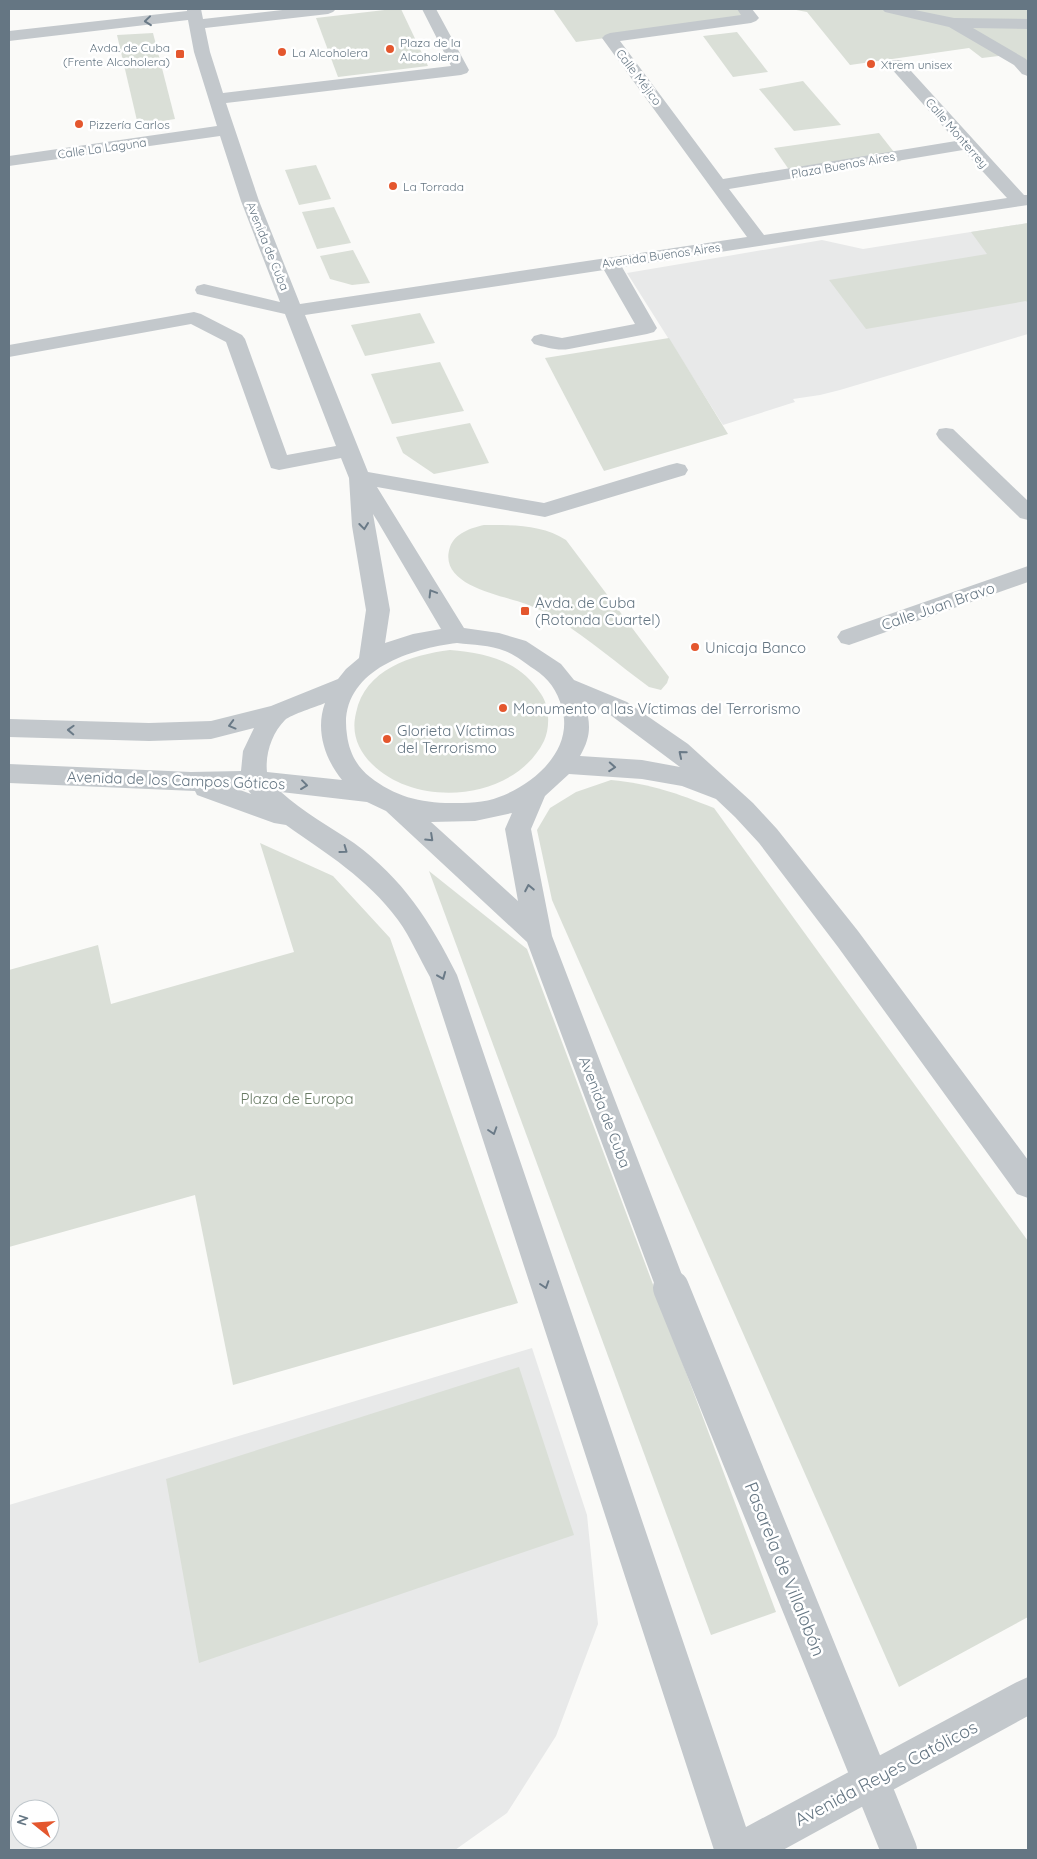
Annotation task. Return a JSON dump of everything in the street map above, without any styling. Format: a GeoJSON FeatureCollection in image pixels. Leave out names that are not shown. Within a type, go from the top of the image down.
{"type":"FeatureCollection","features":[{"type":"Feature","properties":{"kind":"street"},"geometry":{"type":"LineString","coordinates":[[9,36],[196,16],[328,9]]}},
{"type":"Feature","properties":{"kind":"street"},"geometry":{"type":"LineString","coordinates":[[216,98],[461,70],[429,9]]}},
{"type":"Feature","properties":{"kind":"street","name":"Calle Méjico"},"geometry":{"type":"LineString","coordinates":[[744,9],[751,18],[610,38],[759,241]]}},
{"type":"Feature","properties":{"kind":"street"},"geometry":{"type":"LineString","coordinates":[[890,9],[954,23],[1028,24]]}},
{"type":"Feature","properties":{"kind":"street"},"geometry":{"type":"LineString","coordinates":[[942,9],[954,23],[1024,67]]}},
{"type":"Feature","properties":{"kind":"street","name":"Avenida de Cuba"},"geometry":{"type":"LineString","coordinates":[[196,16],[202,52],[250,201],[359,477],[388,520],[457,635]]}},
{"type":"Feature","properties":{"kind":"street","name":"Calle Monterrey"},"geometry":{"type":"LineString","coordinates":[[896,63],[966,144],[1024,200]]}},
{"type":"Feature","properties":{"kind":"street","name":"Calle La Laguna"},"geometry":{"type":"LineString","coordinates":[[9,161],[226,130]]}},
{"type":"Feature","properties":{"kind":"street","name":"Plaza Buenos Aires"},"geometry":{"type":"LineString","coordinates":[[719,185],[966,144]]}},
{"type":"Feature","properties":{"kind":"street","name":"Avenida Buenos Aires"},"geometry":{"type":"LineString","coordinates":[[295,311],[1024,200]]}},
{"type":"Feature","properties":{"kind":"street"},"geometry":{"type":"LineString","coordinates":[[541,340],[562,344],[647,328],[610,263]]}},
{"type":"Feature","properties":{"kind":"street"},"geometry":{"type":"LineString","coordinates":[[204,290],[295,311]]}},
{"type":"Feature","properties":{"kind":"street"},"geometry":{"type":"LineString","coordinates":[[9,351],[194,318],[235,339],[279,463],[349,450]]}},
{"type":"Feature","properties":{"kind":"street"},"geometry":{"type":"LineString","coordinates":[[946,434],[1020,493],[1028,513]]}},
{"type":"Feature","properties":{"kind":"street"},"geometry":{"type":"LineString","coordinates":[[359,477],[545,510],[676,470]]}},
{"type":"Feature","properties":{"kind":"street","name":"Avenida de Cuba"},"geometry":{"type":"LineString","coordinates":[[359,477],[363,526],[378,610],[371,661]]}},
{"type":"Feature","properties":{"kind":"street","name":"Calle Juan Bravo"},"geometry":{"type":"LineString","coordinates":[[849,637],[1028,574]]}},
{"type":"Feature","properties":{"kind":"street"},"geometry":{"type":"LineString","coordinates":[[9,728],[149,732],[211,730],[277,713],[345,686],[356,672],[371,661],[414,641],[457,635],[492,638],[514,645],[554,669],[568,687],[578,720],[573,747],[563,764],[535,790]]}},
{"type":"Feature","properties":{"kind":"street","name":"Avenida de Cuba"},"geometry":{"type":"LineString","coordinates":[[345,686],[334,712],[332,734],[340,758],[357,781],[384,799],[538,936]]}},
{"type":"Feature","properties":{"kind":"street"},"geometry":{"type":"LineString","coordinates":[[568,687],[618,708],[679,751],[744,810],[768,836],[848,939],[1028,1184]]}},
{"type":"Feature","properties":{"kind":"street"},"geometry":{"type":"LineString","coordinates":[[277,713],[258,740],[254,754],[256,780],[274,802],[303,824],[345,849],[382,881],[418,928],[442,975],[734,1850]]}},
{"type":"Feature","properties":{"kind":"street"},"geometry":{"type":"LineString","coordinates":[[563,764],[662,773],[705,784],[744,810]]}},
{"type":"Feature","properties":{"kind":"street","name":"Avenida de los Campos Góticos"},"geometry":{"type":"LineString","coordinates":[[9,774],[191,782],[256,780],[384,799],[432,813],[475,812],[509,804],[535,790]]}},
{"type":"Feature","properties":{"kind":"street"},"geometry":{"type":"LineString","coordinates":[[191,782],[303,824]]}},
{"type":"Feature","properties":{"kind":"street","name":"Avenida de Cuba"},"geometry":{"type":"LineString","coordinates":[[535,790],[518,829],[538,936],[671,1288]]}},
{"type":"Feature","properties":{"kind":"street","name":"Pasarela de Villalobón"},"geometry":{"type":"LineString","coordinates":[[671,1288],[899,1850]]}},
{"type":"Feature","properties":{"kind":"street","name":"Avenida Reyes Católicos"},"geometry":{"type":"LineString","coordinates":[[743,1850],[1028,1696]]}},
{"type":"Feature","properties":{"kind":"shaded area"},"geometry":{"type":"Polygon","coordinates":[[[1028,223],[1028,334],[840,390],[793,399],[795,402],[723,425],[627,273],[822,240],[863,249],[1028,223]]]}},
{"type":"Feature","properties":{"kind":"shaded area"},"geometry":{"type":"Polygon","coordinates":[[[532,1348],[587,1515],[598,1624],[556,1736],[507,1813],[455,1850],[9,1850],[9,1505],[532,1348]]]}},
{"type":"Feature","properties":{"kind":"green space"},"geometry":{"type":"Polygon","coordinates":[[[401,9],[428,66],[338,77],[316,18],[401,9]]]}},
{"type":"Feature","properties":{"kind":"green space"},"geometry":{"type":"Polygon","coordinates":[[[553,9],[744,9],[751,18],[576,42],[553,9]]]}},
{"type":"Feature","properties":{"kind":"green space"},"geometry":{"type":"Polygon","coordinates":[[[791,9],[1028,9],[1028,77],[1007,55],[982,58],[969,48],[850,65],[807,12],[791,9]]]}},
{"type":"Feature","properties":{"kind":"green space"},"geometry":{"type":"Polygon","coordinates":[[[737,32],[768,72],[733,77],[703,36],[737,32]]]}},
{"type":"Feature","properties":{"kind":"green space"},"geometry":{"type":"Polygon","coordinates":[[[153,33],[175,119],[138,125],[117,35],[153,33]]]}},
{"type":"Feature","properties":{"kind":"green space"},"geometry":{"type":"Polygon","coordinates":[[[803,81],[841,125],[794,131],[759,89],[803,81]]]}},
{"type":"Feature","properties":{"kind":"green space"},"geometry":{"type":"Polygon","coordinates":[[[879,133],[901,161],[794,177],[774,148],[879,133]]]}},
{"type":"Feature","properties":{"kind":"green space"},"geometry":{"type":"Polygon","coordinates":[[[316,165],[331,199],[299,205],[285,170],[316,165]]]}},
{"type":"Feature","properties":{"kind":"green space"},"geometry":{"type":"Polygon","coordinates":[[[334,207],[351,243],[317,249],[302,212],[334,207]]]}},
{"type":"Feature","properties":{"kind":"green space"},"geometry":{"type":"Polygon","coordinates":[[[1028,223],[1028,303],[1026,301],[866,329],[829,280],[987,254],[971,232],[1028,223]]]}},
{"type":"Feature","properties":{"kind":"green space"},"geometry":{"type":"Polygon","coordinates":[[[353,250],[370,283],[352,285],[330,279],[320,256],[353,250]]]}},
{"type":"Feature","properties":{"kind":"green space"},"geometry":{"type":"Polygon","coordinates":[[[420,313],[435,343],[365,356],[351,325],[420,313]]]}},
{"type":"Feature","properties":{"kind":"green space"},"geometry":{"type":"Polygon","coordinates":[[[669,338],[728,434],[604,471],[545,358],[669,338]]]}},
{"type":"Feature","properties":{"kind":"green space"},"geometry":{"type":"Polygon","coordinates":[[[440,362],[464,411],[392,424],[371,374],[440,362]]]}},
{"type":"Feature","properties":{"kind":"green space"},"geometry":{"type":"Polygon","coordinates":[[[470,423],[489,463],[434,474],[403,453],[396,437],[470,423]]]}},
{"type":"Feature","properties":{"kind":"green space"},"geometry":{"type":"Polygon","coordinates":[[[484,525],[537,528],[566,540],[669,677],[661,690],[649,687],[581,635],[550,615],[526,604],[474,587],[462,580],[453,571],[449,560],[452,542],[469,530],[484,525]]]}},
{"type":"Feature","properties":{"kind":"green space"},"geometry":{"type":"Polygon","coordinates":[[[450,650],[490,657],[513,666],[533,683],[544,699],[547,711],[548,724],[546,736],[530,761],[511,776],[488,787],[464,792],[438,792],[414,788],[391,778],[372,764],[363,753],[359,747],[354,727],[361,698],[369,685],[379,675],[405,661],[435,652],[450,650]]]}},
{"type":"Feature","properties":{"kind":"green space"},"geometry":{"type":"Polygon","coordinates":[[[611,780],[664,790],[714,808],[1028,1241],[1028,1617],[899,1687],[552,900],[537,830],[550,808],[576,792],[611,780]]]}},
{"type":"Feature","properties":{"kind":"green space","name":"Plaza de Europa"},"geometry":{"type":"Polygon","coordinates":[[[260,843],[333,876],[390,938],[518,1303],[233,1385],[195,1195],[9,1247],[9,970],[98,945],[111,1004],[294,952],[260,843]]]}},
{"type":"Feature","properties":{"kind":"green space"},"geometry":{"type":"Polygon","coordinates":[[[429,871],[527,949],[776,1612],[711,1635],[429,871]]]}},
{"type":"Feature","properties":{"kind":"green space"},"geometry":{"type":"Polygon","coordinates":[[[519,1367],[574,1535],[199,1663],[166,1479],[519,1367]]]}},
{"type":"Feature","properties":{"kind":"place","name":"Plaza de la Alcoholera"},"geometry":{"type":"Point","coordinates":[390,49]}},
{"type":"Feature","properties":{"kind":"place","name":"La Alcoholera"},"geometry":{"type":"Point","coordinates":[282,52]}},
{"type":"Feature","properties":{"kind":"place","name":"Avda. de Cuba (Frente Alcoholera)"},"geometry":{"type":"Point","coordinates":[180,54]}},
{"type":"Feature","properties":{"kind":"place","name":"Xtrem unisex"},"geometry":{"type":"Point","coordinates":[871,64]}},
{"type":"Feature","properties":{"kind":"place","name":"Pizzería Carlos"},"geometry":{"type":"Point","coordinates":[79,124]}},
{"type":"Feature","properties":{"kind":"place","name":"La Torrada"},"geometry":{"type":"Point","coordinates":[393,186]}},
{"type":"Feature","properties":{"kind":"place","name":"Avda. de Cuba (Rotonda Cuartel)"},"geometry":{"type":"Point","coordinates":[525,611]}},
{"type":"Feature","properties":{"kind":"place","name":"Unicaja Banco"},"geometry":{"type":"Point","coordinates":[695,647]}},
{"type":"Feature","properties":{"kind":"place","name":"Monumento a las Víctimas del Terrorismo"},"geometry":{"type":"Point","coordinates":[503,708]}},
{"type":"Feature","properties":{"kind":"place","name":"Glorieta Víctimas del Terrorismo"},"geometry":{"type":"Point","coordinates":[387,739]}}]}
